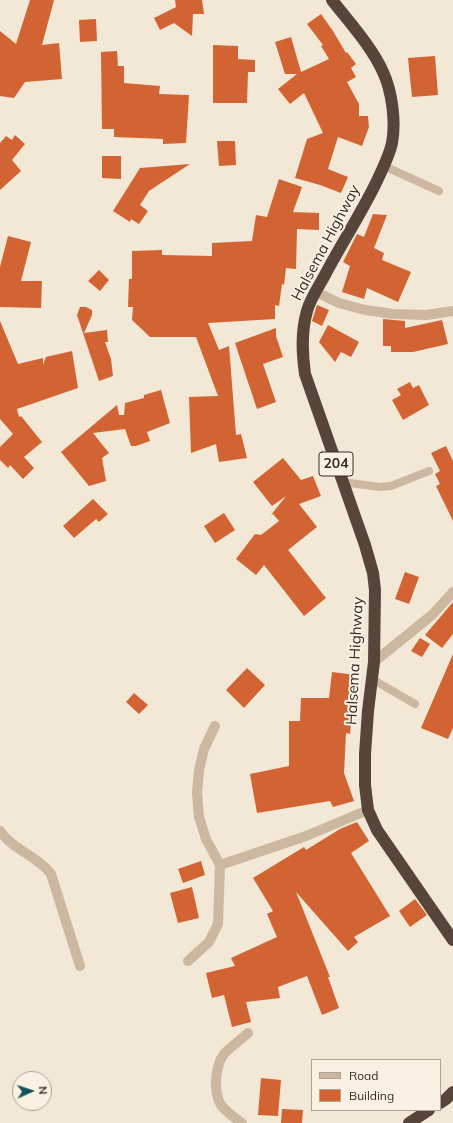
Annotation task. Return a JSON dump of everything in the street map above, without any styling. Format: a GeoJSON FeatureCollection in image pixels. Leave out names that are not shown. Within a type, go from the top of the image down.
{"type":"FeatureCollection","features":[{"type":"Feature","properties":{"kind":"highway","name":"Halsema Highway"},"geometry":{"type":"LineString","coordinates":[[332,0],[369,48],[384,72],[391,97],[394,121],[392,144],[384,166],[307,310],[303,330],[302,351],[305,374],[365,545],[373,572],[375,590],[374,662],[365,754],[365,785],[368,810],[377,830],[453,940]]}},
{"type":"Feature","properties":{"kind":"highway"},"geometry":{"type":"LineString","coordinates":[[441,1102],[453,1092]]}},
{"type":"Feature","properties":{"kind":"highway"},"geometry":{"type":"LineString","coordinates":[[409,1123],[427,1111]]}},
{"type":"Feature","properties":{"kind":"street"},"geometry":{"type":"LineString","coordinates":[[316,292],[339,303],[365,310],[393,314],[427,315],[453,311]]}},
{"type":"Feature","properties":{"kind":"street"},"geometry":{"type":"LineString","coordinates":[[374,662],[432,615],[453,592]]}},
{"type":"Feature","properties":{"kind":"street"},"geometry":{"type":"LineString","coordinates":[[188,960],[209,942],[218,924],[220,866],[206,839],[199,817],[197,793],[199,770],[204,749],[215,726]]}},
{"type":"Feature","properties":{"kind":"street"},"geometry":{"type":"LineString","coordinates":[[220,866],[306,836],[368,810]]}},
{"type":"Feature","properties":{"kind":"street"},"geometry":{"type":"LineString","coordinates":[[0,831],[6,840],[46,867],[51,874],[80,966]]}},
{"type":"Feature","properties":{"kind":"street"},"geometry":{"type":"LineString","coordinates":[[242,1123],[227,1112],[221,1105],[217,1095],[216,1075],[219,1062],[226,1052],[248,1033]]}},
{"type":"Feature","properties":{"kind":"lane"},"geometry":{"type":"LineString","coordinates":[[384,166],[438,191]]}},
{"type":"Feature","properties":{"kind":"lane"},"geometry":{"type":"LineString","coordinates":[[342,482],[380,487],[391,486],[403,483],[429,471]]}},
{"type":"Feature","properties":{"kind":"lane"},"geometry":{"type":"LineString","coordinates":[[372,679],[415,704]]}},
{"type":"Feature","properties":{"kind":"building"},"geometry":{"type":"Polygon","coordinates":[[[30,0],[54,0],[42,45],[59,43],[62,79],[25,82],[14,98],[0,96],[0,31],[16,44],[30,0]]]}},
{"type":"Feature","properties":{"kind":"building"},"geometry":{"type":"Polygon","coordinates":[[[175,0],[202,0],[204,14],[193,14],[192,36],[174,23],[160,30],[154,18],[176,7],[175,0]]]}},
{"type":"Feature","properties":{"kind":"building"},"geometry":{"type":"Polygon","coordinates":[[[321,14],[346,53],[347,52],[356,64],[351,68],[356,77],[347,82],[359,104],[359,116],[368,116],[369,127],[362,146],[338,137],[328,169],[348,177],[341,193],[295,178],[307,139],[323,133],[304,93],[290,104],[278,89],[297,74],[285,74],[275,42],[291,37],[301,72],[329,59],[321,46],[323,45],[307,24],[321,14]]]}},
{"type":"Feature","properties":{"kind":"building"},"geometry":{"type":"Polygon","coordinates":[[[96,19],[97,41],[80,42],[79,20],[96,19]]]}},
{"type":"Feature","properties":{"kind":"building"},"geometry":{"type":"Polygon","coordinates":[[[213,45],[238,46],[238,59],[255,60],[255,72],[248,72],[247,103],[213,103],[213,45]]]}},
{"type":"Feature","properties":{"kind":"building"},"geometry":{"type":"Polygon","coordinates":[[[117,51],[118,66],[124,66],[124,83],[160,86],[159,94],[189,95],[186,143],[163,144],[163,139],[114,137],[114,129],[102,129],[101,52],[117,51]]]}},
{"type":"Feature","properties":{"kind":"building"},"geometry":{"type":"Polygon","coordinates":[[[435,56],[438,95],[412,97],[408,58],[435,56]]]}},
{"type":"Feature","properties":{"kind":"building"},"geometry":{"type":"Polygon","coordinates":[[[15,135],[25,144],[12,160],[21,171],[0,190],[0,143],[6,136],[12,140],[15,135]]]}},
{"type":"Feature","properties":{"kind":"building"},"geometry":{"type":"Polygon","coordinates":[[[217,141],[235,141],[236,165],[219,166],[217,141]]]}},
{"type":"Feature","properties":{"kind":"building"},"geometry":{"type":"Polygon","coordinates":[[[102,156],[121,156],[121,179],[102,178],[102,156]]]}},
{"type":"Feature","properties":{"kind":"building"},"geometry":{"type":"Polygon","coordinates":[[[190,164],[149,191],[140,205],[148,211],[139,224],[131,219],[130,222],[113,211],[140,168],[190,164]]]}},
{"type":"Feature","properties":{"kind":"building"},"geometry":{"type":"Polygon","coordinates":[[[279,179],[302,187],[293,212],[319,213],[319,230],[297,229],[296,269],[286,268],[279,306],[275,305],[275,319],[208,323],[219,350],[229,346],[236,435],[241,434],[247,458],[219,462],[216,444],[191,453],[189,397],[218,396],[196,337],[150,337],[132,320],[133,307],[128,307],[129,279],[132,279],[132,251],[162,250],[162,255],[212,256],[212,243],[252,241],[256,215],[267,217],[279,179]]]}},
{"type":"Feature","properties":{"kind":"building"},"geometry":{"type":"Polygon","coordinates":[[[373,214],[387,215],[374,248],[384,253],[382,260],[411,272],[398,302],[367,288],[364,299],[342,292],[350,266],[343,262],[357,234],[364,237],[373,214]]]}},
{"type":"Feature","properties":{"kind":"building"},"geometry":{"type":"Polygon","coordinates":[[[8,236],[31,242],[21,281],[42,281],[41,308],[0,307],[0,267],[8,236]]]}},
{"type":"Feature","properties":{"kind":"building"},"geometry":{"type":"Polygon","coordinates":[[[99,270],[109,280],[100,291],[88,281],[99,270]]]}},
{"type":"Feature","properties":{"kind":"building"},"geometry":{"type":"Polygon","coordinates":[[[317,305],[329,310],[322,326],[312,321],[317,305]]]}},
{"type":"Feature","properties":{"kind":"building"},"geometry":{"type":"Polygon","coordinates":[[[80,307],[86,307],[92,310],[92,315],[84,333],[107,330],[108,342],[105,342],[111,359],[113,376],[99,381],[77,315],[80,307]]]}},
{"type":"Feature","properties":{"kind":"building"},"geometry":{"type":"Polygon","coordinates":[[[383,319],[405,321],[405,328],[442,320],[448,344],[413,352],[391,352],[391,346],[383,346],[383,319]]]}},
{"type":"Feature","properties":{"kind":"building"},"geometry":{"type":"Polygon","coordinates":[[[0,321],[18,364],[43,358],[43,365],[46,357],[72,351],[78,388],[17,409],[19,417],[21,416],[42,442],[24,457],[34,468],[23,479],[10,465],[8,468],[0,460],[0,447],[13,434],[0,419],[0,321]]]}},
{"type":"Feature","properties":{"kind":"building"},"geometry":{"type":"Polygon","coordinates":[[[328,325],[359,342],[351,357],[341,352],[335,362],[319,342],[328,325]]]}},
{"type":"Feature","properties":{"kind":"building"},"geometry":{"type":"Polygon","coordinates":[[[276,328],[276,336],[283,357],[263,364],[276,402],[257,409],[235,343],[276,328]]]}},
{"type":"Feature","properties":{"kind":"building"},"geometry":{"type":"Polygon","coordinates":[[[410,382],[413,388],[419,385],[429,405],[403,420],[392,400],[401,395],[397,389],[410,382]]]}},
{"type":"Feature","properties":{"kind":"building"},"geometry":{"type":"Polygon","coordinates":[[[161,390],[170,423],[147,432],[150,441],[136,446],[131,446],[125,429],[93,433],[109,453],[102,458],[106,481],[89,486],[61,452],[117,405],[119,415],[124,415],[125,403],[144,398],[144,395],[161,390]]]}},
{"type":"Feature","properties":{"kind":"building"},"geometry":{"type":"Polygon","coordinates":[[[446,446],[453,461],[453,521],[436,486],[440,484],[435,474],[440,471],[431,453],[446,446]]]}},
{"type":"Feature","properties":{"kind":"building"},"geometry":{"type":"Polygon","coordinates":[[[283,458],[301,480],[313,476],[321,496],[299,504],[317,527],[288,550],[326,598],[304,616],[264,565],[256,575],[236,559],[255,534],[261,535],[279,521],[273,514],[271,515],[286,496],[272,506],[253,482],[283,458]]]}},
{"type":"Feature","properties":{"kind":"building"},"geometry":{"type":"Polygon","coordinates":[[[93,499],[108,514],[99,522],[96,519],[74,538],[63,526],[93,499]]]}},
{"type":"Feature","properties":{"kind":"building"},"geometry":{"type":"Polygon","coordinates":[[[224,513],[235,530],[215,543],[204,526],[224,513]]]}},
{"type":"Feature","properties":{"kind":"building"},"geometry":{"type":"Polygon","coordinates":[[[405,572],[419,577],[409,604],[395,599],[405,572]]]}},
{"type":"Feature","properties":{"kind":"building"},"geometry":{"type":"Polygon","coordinates":[[[453,602],[453,634],[442,648],[425,635],[453,602]]]}},
{"type":"Feature","properties":{"kind":"building"},"geometry":{"type":"Polygon","coordinates":[[[420,638],[430,644],[422,657],[411,651],[420,638]]]}},
{"type":"Feature","properties":{"kind":"building"},"geometry":{"type":"Polygon","coordinates":[[[453,654],[453,728],[448,739],[421,728],[453,654]]]}},
{"type":"Feature","properties":{"kind":"building"},"geometry":{"type":"Polygon","coordinates":[[[247,668],[265,685],[244,708],[226,690],[247,668]]]}},
{"type":"Feature","properties":{"kind":"building"},"geometry":{"type":"Polygon","coordinates":[[[332,672],[355,675],[350,734],[346,733],[344,773],[354,801],[333,807],[330,801],[257,813],[250,774],[289,766],[289,721],[300,721],[301,698],[329,698],[332,672]]]}},
{"type":"Feature","properties":{"kind":"building"},"geometry":{"type":"Polygon","coordinates":[[[134,693],[148,705],[139,714],[126,702],[134,693]]]}},
{"type":"Feature","properties":{"kind":"building"},"geometry":{"type":"Polygon","coordinates":[[[357,822],[369,841],[351,853],[390,916],[354,937],[358,942],[348,951],[296,892],[330,977],[328,977],[339,1008],[322,1015],[307,976],[278,987],[280,998],[246,1002],[251,1022],[232,1027],[224,995],[212,998],[206,973],[235,966],[231,958],[277,937],[267,914],[273,911],[253,878],[304,847],[306,850],[340,829],[357,822]]]}},
{"type":"Feature","properties":{"kind":"building"},"geometry":{"type":"Polygon","coordinates":[[[201,861],[205,875],[183,883],[178,869],[201,861]]]}},
{"type":"Feature","properties":{"kind":"building"},"geometry":{"type":"Polygon","coordinates":[[[192,887],[199,918],[178,923],[170,893],[192,887]]]}},
{"type":"Feature","properties":{"kind":"building"},"geometry":{"type":"Polygon","coordinates":[[[415,899],[427,915],[410,927],[399,911],[415,899]]]}},
{"type":"Feature","properties":{"kind":"building"},"geometry":{"type":"Polygon","coordinates":[[[261,1078],[281,1080],[278,1116],[258,1115],[261,1078]]]}},
{"type":"Feature","properties":{"kind":"building"},"geometry":{"type":"Polygon","coordinates":[[[282,1109],[303,1110],[302,1123],[281,1123],[282,1109]]]}}]}
